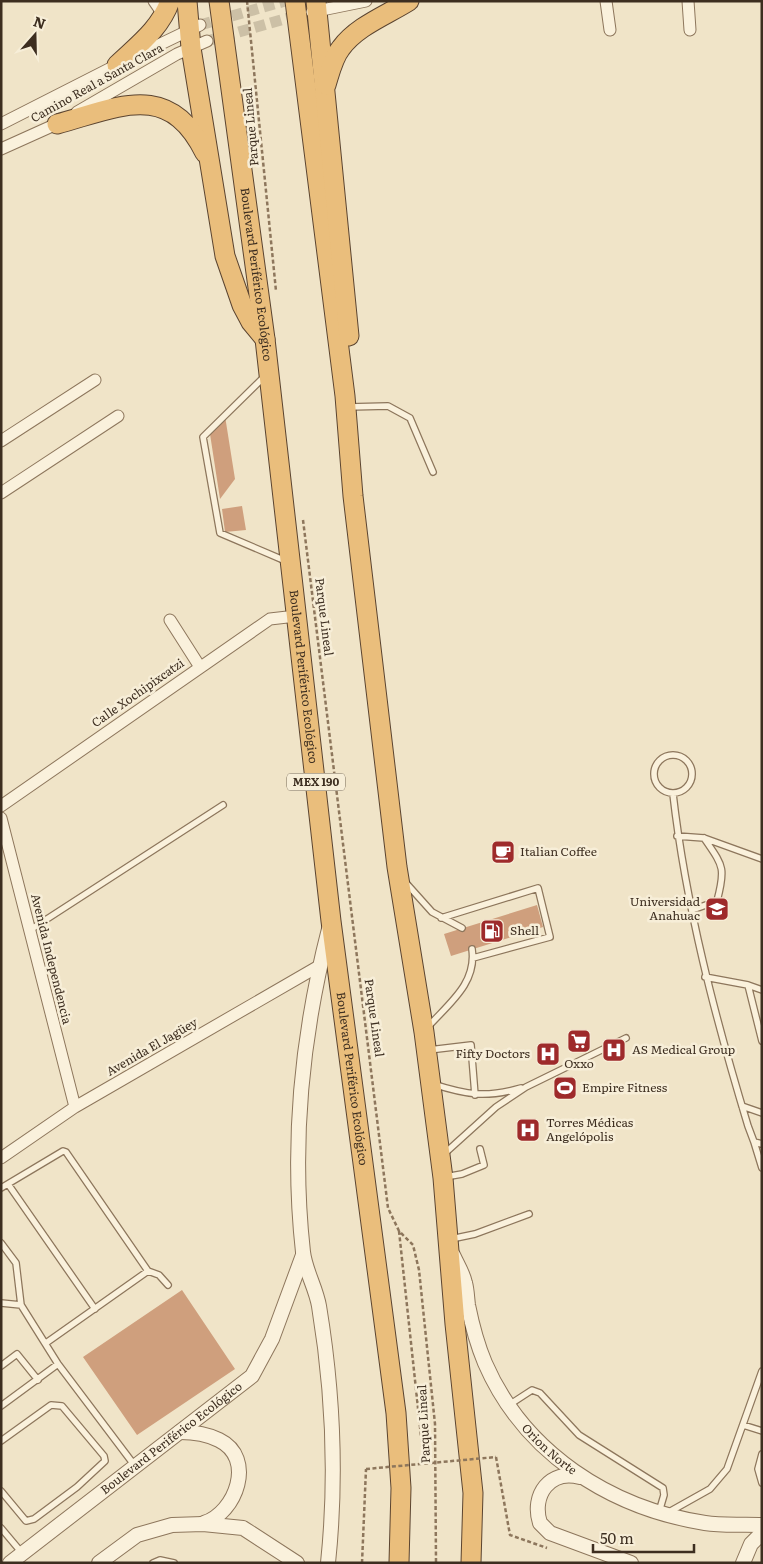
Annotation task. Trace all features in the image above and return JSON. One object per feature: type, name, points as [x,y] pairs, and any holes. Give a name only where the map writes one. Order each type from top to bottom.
[{"type":"highway","points":[[187,1],[197,36],[209,162],[229,272],[250,322],[265,339]]},
{"type":"highway","name":"Boulevard Periférico Ecológico","points":[[219,1],[265,339],[331,921],[396,1413],[401,1488],[399,1563]]},
{"type":"highway","points":[[324,90],[333,62],[346,42],[374,21],[409,1]]},
{"type":"highway","points":[[310,6],[324,90],[350,339],[350,382],[345,402]]},
{"type":"highway","points":[[310,6],[354,496],[397,867],[426,1041],[449,1244],[455,1324],[473,1493],[471,1563]]},
{"type":"highway","points":[[117,64],[143,41],[168,9]]},
{"type":"highway","points":[[57,124],[124,104],[147,104],[170,113],[185,125],[198,140],[209,162]]},
{"type":"street","points":[[154,1],[168,9]]},
{"type":"street","points":[[310,6],[366,1]]},
{"type":"street","points":[[606,1],[610,30]]},
{"type":"street","points":[[688,1],[690,30]]},
{"type":"street","name":"Camino Real a Santa Clara","points":[[1,124],[117,64],[197,36]]},
{"type":"street","name":"Camino Real a Santa Clara","points":[[1,149],[57,124],[197,36]]},
{"type":"street","points":[[1,441],[95,380]]},
{"type":"street","points":[[1,493],[118,416]]},
{"type":"street","name":"Calle Xochipixcatzi","points":[[1,806],[270,619],[296,616]]},
{"type":"street","points":[[170,620],[200,667]]},
{"type":"street","name":"Avenida Independencia","points":[[1,818],[3,834],[30,930],[75,1107]]},
{"type":"street","points":[[328,1563],[334,1449],[328,1367],[319,1304],[304,1254],[298,1198],[299,1093],[320,966],[331,921]]},
{"type":"street","name":"Avenida El Jagüey","points":[[1,1158],[75,1107],[320,966]]},
{"type":"street","name":"Orion Norte","points":[[449,1244],[465,1283],[477,1343],[486,1365],[508,1405],[537,1441],[552,1456],[583,1478],[612,1493],[662,1513],[707,1523],[762,1525]]},
{"type":"street","name":"Boulevard Periférico Ecológico","points":[[10,1563],[252,1376],[272,1339],[304,1254]]},
{"type":"street","points":[[180,1432],[198,1434],[219,1440],[232,1452],[237,1464],[238,1482],[226,1510],[213,1520],[203,1524]]},
{"type":"street","points":[[583,1478],[557,1477],[545,1484],[538,1503],[540,1523],[550,1533],[631,1563]]},
{"type":"street","points":[[99,1563],[136,1535],[172,1525],[203,1524],[243,1528],[297,1563]]},
{"type":"street","points":[[743,1563],[751,1544],[762,1532]]},
{"type":"lane","points":[[268,372],[203,437],[220,534],[290,564]]},
{"type":"lane","points":[[345,402],[388,406],[410,418],[433,472]]},
{"type":"lane","points":[[676,754],[687,760],[693,771],[691,783],[683,792],[672,794],[660,788],[654,777],[656,765],[664,756],[676,754]]},
{"type":"lane","points":[[672,794],[677,836],[705,977],[762,1168]]},
{"type":"lane","points":[[30,930],[223,805]]},
{"type":"lane","points":[[677,836],[704,838],[762,859]]},
{"type":"lane","points":[[692,910],[717,901],[724,877],[721,863],[704,838]]},
{"type":"lane","points":[[397,867],[414,895],[441,918],[462,928]]},
{"type":"lane","points":[[441,918],[538,888],[550,938],[473,958]]},
{"type":"lane","points":[[426,1041],[467,984],[472,968],[472,949]]},
{"type":"lane","points":[[705,977],[748,985],[762,990]]},
{"type":"lane","points":[[748,985],[762,1042]]},
{"type":"lane","points":[[440,1157],[496,1107],[526,1087],[626,1038]]},
{"type":"lane","points":[[426,1041],[471,1045],[475,1095]]},
{"type":"lane","points":[[430,1083],[463,1094],[475,1095],[500,1094],[526,1087]]},
{"type":"lane","points":[[742,1106],[762,1113]]},
{"type":"lane","points":[[754,1142],[762,1144]]},
{"type":"lane","points":[[442,1178],[462,1174],[484,1165],[480,1149]]},
{"type":"lane","points":[[1,1188],[63,1151],[66,1152],[148,1271],[159,1275],[168,1285]]},
{"type":"lane","points":[[8,1184],[95,1309]]},
{"type":"lane","points":[[449,1244],[529,1214]]},
{"type":"lane","points":[[1,1243],[16,1263],[21,1305],[58,1364],[135,1466]]},
{"type":"lane","points":[[46,1343],[148,1271]]},
{"type":"lane","points":[[1,1303],[21,1305]]},
{"type":"lane","points":[[1,1366],[18,1354],[38,1380]]},
{"type":"lane","points":[[1,1406],[58,1364]]},
{"type":"lane","points":[[662,1513],[710,1489],[727,1469],[762,1371]]},
{"type":"lane","points":[[508,1405],[532,1390],[540,1393],[578,1435],[663,1488],[662,1513]]},
{"type":"lane","points":[[1,1441],[51,1405],[62,1406],[104,1456],[106,1461],[77,1487],[34,1520],[26,1521],[1,1490]]},
{"type":"lane","points":[[742,1425],[762,1431]]},
{"type":"lane","points":[[762,1454],[758,1477],[762,1483]]},
{"type":"lane","points":[[1,1528],[22,1553]]},
{"type":"lane","points":[[153,1563],[160,1560],[174,1563]]},
{"type":"path","name":"Parque Lineal","points":[[247,1],[277,296]]},
{"type":"path","name":"Parque Lineal","points":[[303,518],[388,1208],[399,1231],[413,1245],[419,1270],[435,1424],[436,1563]]},
{"type":"path","name":"Parque Lineal","points":[[399,1231],[424,1464]]},
{"type":"path","points":[[362,1563],[366,1469],[496,1457]]},
{"type":"building","points":[[225,416],[235,479],[220,499],[210,434]]},
{"type":"building","points":[[242,506],[246,530],[225,532],[222,509]]},
{"type":"building","name":"Shell","points":[[537,905],[543,927],[451,956],[444,934]]},
{"type":"building","points":[[182,1290],[235,1369],[137,1435],[83,1357]]},
{"type":"tunnel","points":[[200,25],[285,1]]},
{"type":"tunnel","points":[[207,41],[302,14]]},
{"type":"place","name":"Italian Coffee","points":[[503,852]]},
{"type":"place","name":"Universidad Anahuac","points":[[717,909]]},
{"type":"place","name":"Shell","points":[[492,931]]},
{"type":"place","name":"Oxxo","points":[[579,1041]]},
{"type":"place","name":"AS Medical Group","points":[[614,1050]]},
{"type":"place","name":"Fifty Doctors","points":[[548,1054]]},
{"type":"place","name":"Empire Fitness","points":[[565,1088]]},
{"type":"place","name":"Torres Médicas Angelópolis","points":[[528,1130]]}]
